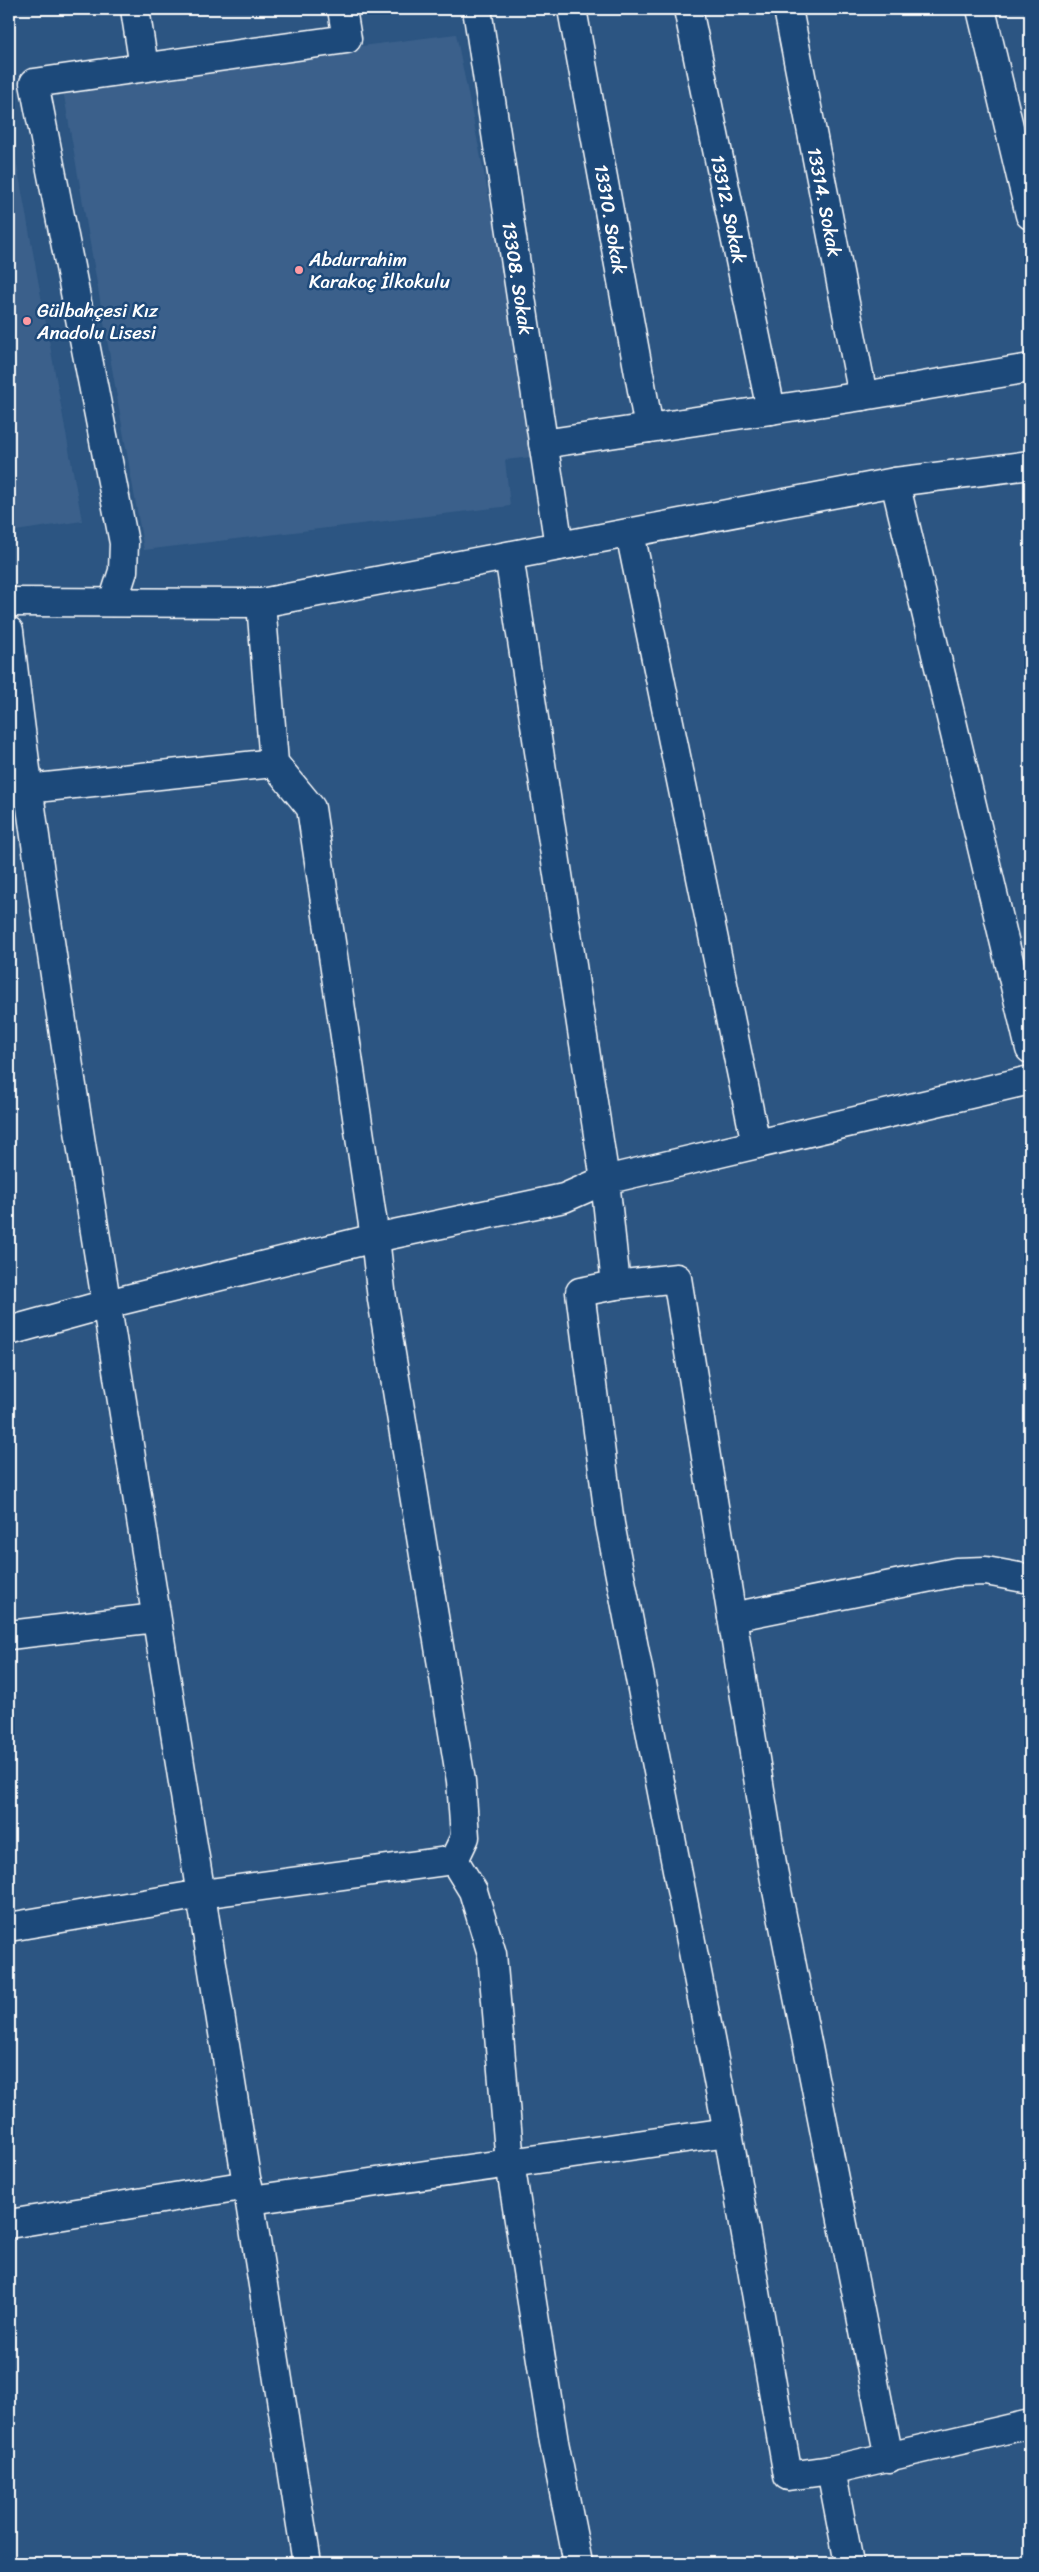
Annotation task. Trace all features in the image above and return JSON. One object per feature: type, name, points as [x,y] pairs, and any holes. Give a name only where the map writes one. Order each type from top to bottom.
[{"type":"street","points":[[135,9],[144,67]]},
{"type":"street","points":[[113,602],[123,571],[124,543],[34,83],[347,39],[342,9]]},
{"type":"street","name":"13308. Sokak","points":[[477,9],[559,546]]},
{"type":"street","name":"13310. Sokak","points":[[572,9],[649,428]]},
{"type":"street","name":"13312. Sokak","points":[[688,9],[771,410]]},
{"type":"street","name":"13314. Sokak","points":[[788,9],[863,396]]},
{"type":"street","points":[[981,9],[1030,215]]},
{"type":"street","points":[[543,444],[863,396],[1030,368]]},
{"type":"street","points":[[9,602],[261,603],[895,482],[1030,465]]},
{"type":"street","points":[[895,482],[1030,1049]]},
{"type":"street","points":[[630,533],[756,1144]]},
{"type":"street","points":[[509,556],[605,1180],[616,1285]]},
{"type":"street","points":[[261,603],[274,763],[311,808],[375,1238],[382,1299],[461,1781],[465,1837],[454,1860]]},
{"type":"street","points":[[9,631],[18,791],[107,1304],[307,2563]]},
{"type":"street","points":[[18,791],[274,763]]},
{"type":"street","points":[[9,1331],[107,1304],[375,1238],[564,1198],[605,1180],[1030,1080]]},
{"type":"street","points":[[888,2458],[773,1870],[677,1278],[616,1285],[580,1292],[608,1505],[728,2132],[788,2476],[831,2470],[888,2458],[1030,2424]]},
{"type":"street","points":[[732,1616],[956,1572],[986,1572],[1030,1578]]},
{"type":"street","points":[[9,1635],[156,1618]]},
{"type":"street","points":[[9,1927],[202,1894],[454,1860]]},
{"type":"street","points":[[454,1860],[473,1891],[492,1954],[510,2163],[554,2442],[578,2563]]},
{"type":"street","points":[[9,2224],[249,2193],[510,2163],[728,2132]]},
{"type":"street","points":[[831,2470],[849,2563]]},
{"type":"shaded area","name":"Abdurrahim Karakoç İlkokulu","points":[[456,34],[541,456],[505,460],[510,506],[144,550],[62,84]]},
{"type":"shaded area","name":"Gülbahçesi Kız Anadolu Lisesi","points":[[9,121],[82,521],[9,532]]},
{"type":"place","name":"Abdurrahim Karakoç İlkokulu","points":[[299,270]]},
{"type":"place","name":"Gülbahçesi Kız Anadolu Lisesi","points":[[27,321]]}]
